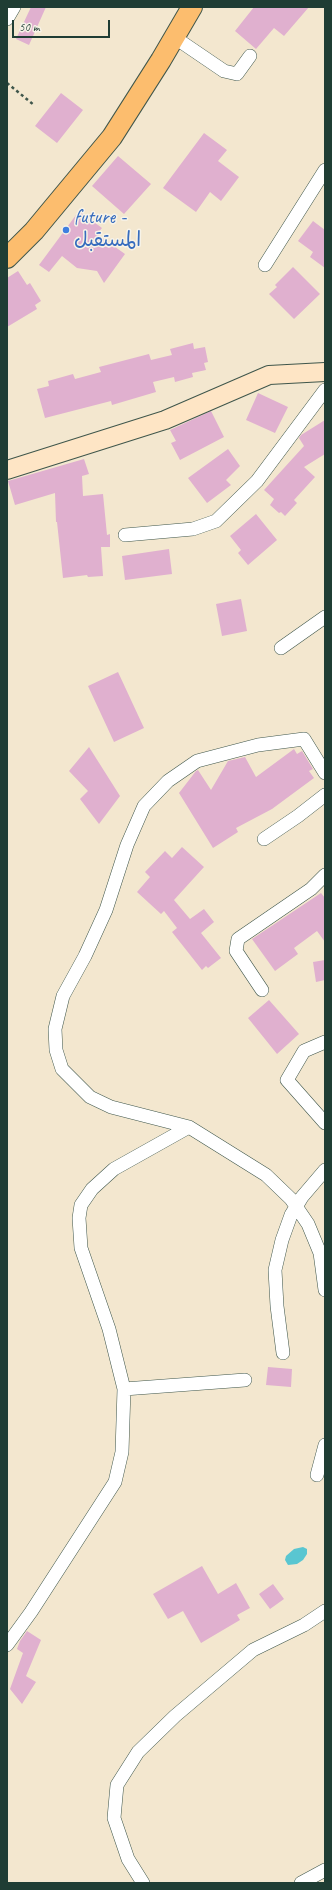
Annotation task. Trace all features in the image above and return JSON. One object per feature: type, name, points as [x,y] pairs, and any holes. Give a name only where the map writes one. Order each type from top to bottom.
[{"type":"main road","points":[[7,258],[38,226],[112,137],[192,7]]},
{"type":"street","points":[[7,19],[14,7]]},
{"type":"street","points":[[174,37],[224,71],[237,74],[250,56]]},
{"type":"street","points":[[265,265],[325,170]]},
{"type":"street","points":[[7,470],[165,420],[269,375],[325,372]]},
{"type":"street","points":[[125,535],[193,529],[216,521],[257,481],[325,390]]},
{"type":"street","points":[[281,648],[325,617]]},
{"type":"street","points":[[325,773],[304,739],[258,744],[197,761],[168,781],[144,806],[127,845],[106,910],[86,956],[63,996],[55,1029],[56,1050],[62,1069],[76,1085],[90,1097],[111,1107],[189,1127],[266,1175],[291,1199],[308,1224],[320,1253],[325,1290]]},
{"type":"street","points":[[264,838],[298,816],[325,795]]},
{"type":"street","points":[[262,990],[236,950],[238,939],[311,889],[325,875]]},
{"type":"street","points":[[325,1042],[304,1050],[286,1080],[325,1123]]},
{"type":"street","points":[[7,1645],[35,1606],[115,1482],[122,1452],[124,1389],[109,1329],[81,1248],[79,1218],[82,1205],[92,1189],[114,1168],[189,1127]]},
{"type":"street","points":[[283,1354],[277,1306],[275,1270],[282,1240],[296,1207],[302,1197],[325,1170]]},
{"type":"street","points":[[124,1389],[245,1380]]},
{"type":"street","points":[[317,1475],[325,1444]]},
{"type":"street","points":[[144,1883],[128,1858],[114,1818],[117,1785],[138,1752],[175,1716],[253,1650],[304,1625],[325,1611]]},
{"type":"street","points":[[301,1883],[325,1870]]},
{"type":"path","points":[[7,83],[34,105]]},
{"type":"water","points":[[303,1547],[307,1549],[307,1554],[303,1560],[297,1564],[288,1565],[285,1560],[286,1556],[294,1549]]},
{"type":"building","points":[[31,7],[46,7],[29,45],[16,39]]},
{"type":"building","points":[[254,7],[309,7],[284,36],[274,28],[256,49],[235,31]]},
{"type":"building","points":[[61,93],[83,110],[57,143],[35,126]]},
{"type":"building","points":[[204,133],[227,150],[218,161],[239,177],[221,201],[210,192],[196,212],[163,188]]},
{"type":"building","points":[[118,156],[151,184],[124,214],[92,186]]},
{"type":"building","points":[[79,211],[102,228],[97,234],[125,254],[104,283],[97,271],[77,268],[62,256],[49,272],[39,265]]},
{"type":"building","points":[[313,221],[325,230],[325,268],[310,257],[313,252],[298,241]]},
{"type":"building","points":[[293,267],[320,294],[294,319],[269,294],[277,287],[275,285]]},
{"type":"building","points":[[18,271],[27,285],[30,283],[41,301],[35,305],[37,309],[7,327],[7,278]]},
{"type":"building","points":[[193,343],[194,349],[205,347],[208,362],[204,363],[206,370],[192,373],[193,377],[175,382],[174,377],[153,382],[156,392],[112,405],[111,401],[45,418],[37,389],[49,386],[48,381],[73,374],[75,379],[101,372],[99,367],[149,354],[151,360],[172,355],[170,349]]},
{"type":"building","points":[[258,393],[288,407],[275,433],[246,420]]},
{"type":"building","points":[[211,411],[224,437],[180,460],[171,443],[176,441],[170,430]]},
{"type":"building","points":[[325,420],[325,454],[304,467],[315,477],[294,500],[297,503],[285,516],[270,505],[274,499],[264,490],[304,446],[299,438],[301,435]]},
{"type":"building","points":[[228,449],[240,466],[226,480],[231,485],[207,503],[188,478]]},
{"type":"building","points":[[84,459],[89,474],[82,476],[83,496],[103,494],[107,535],[110,534],[110,547],[101,547],[103,576],[88,577],[87,575],[63,578],[56,522],[55,493],[15,505],[8,481]]},
{"type":"building","points":[[256,514],[277,540],[248,565],[238,553],[241,550],[230,536]]},
{"type":"building","points":[[169,549],[172,574],[125,580],[122,556]]},
{"type":"building","points":[[241,599],[247,631],[222,636],[216,604]]},
{"type":"building","points":[[118,672],[144,728],[114,742],[88,686]]},
{"type":"building","points":[[89,747],[120,796],[99,824],[80,799],[88,791],[69,771]]},
{"type":"building","points":[[294,749],[297,754],[302,751],[313,769],[309,771],[314,778],[272,809],[236,828],[238,832],[213,848],[179,793],[196,771],[198,770],[211,790],[228,761],[245,757],[256,777]]},
{"type":"building","points":[[182,847],[204,867],[174,900],[190,919],[204,909],[214,922],[201,933],[221,958],[208,968],[206,966],[202,970],[172,932],[177,928],[164,911],[161,914],[137,892],[150,877],[145,872],[165,851],[172,858]]},
{"type":"building","points":[[321,893],[325,898],[325,942],[317,931],[294,948],[298,954],[275,971],[252,939]]},
{"type":"building","points":[[325,960],[325,980],[316,982],[313,962]]},
{"type":"building","points":[[269,1000],[299,1034],[277,1054],[248,1018]]},
{"type":"building","points":[[268,1367],[292,1369],[291,1387],[266,1385]]},
{"type":"building","points":[[202,1566],[218,1594],[236,1583],[250,1608],[237,1615],[240,1620],[201,1643],[183,1611],[168,1619],[153,1594]]},
{"type":"building","points":[[273,1584],[284,1599],[270,1609],[259,1594]]},
{"type":"building","points":[[27,1631],[41,1640],[26,1676],[36,1682],[22,1704],[10,1689],[23,1653],[17,1649],[20,1641]]},
{"type":"place","name":"future - المستقبل","points":[[66,230]]}]
